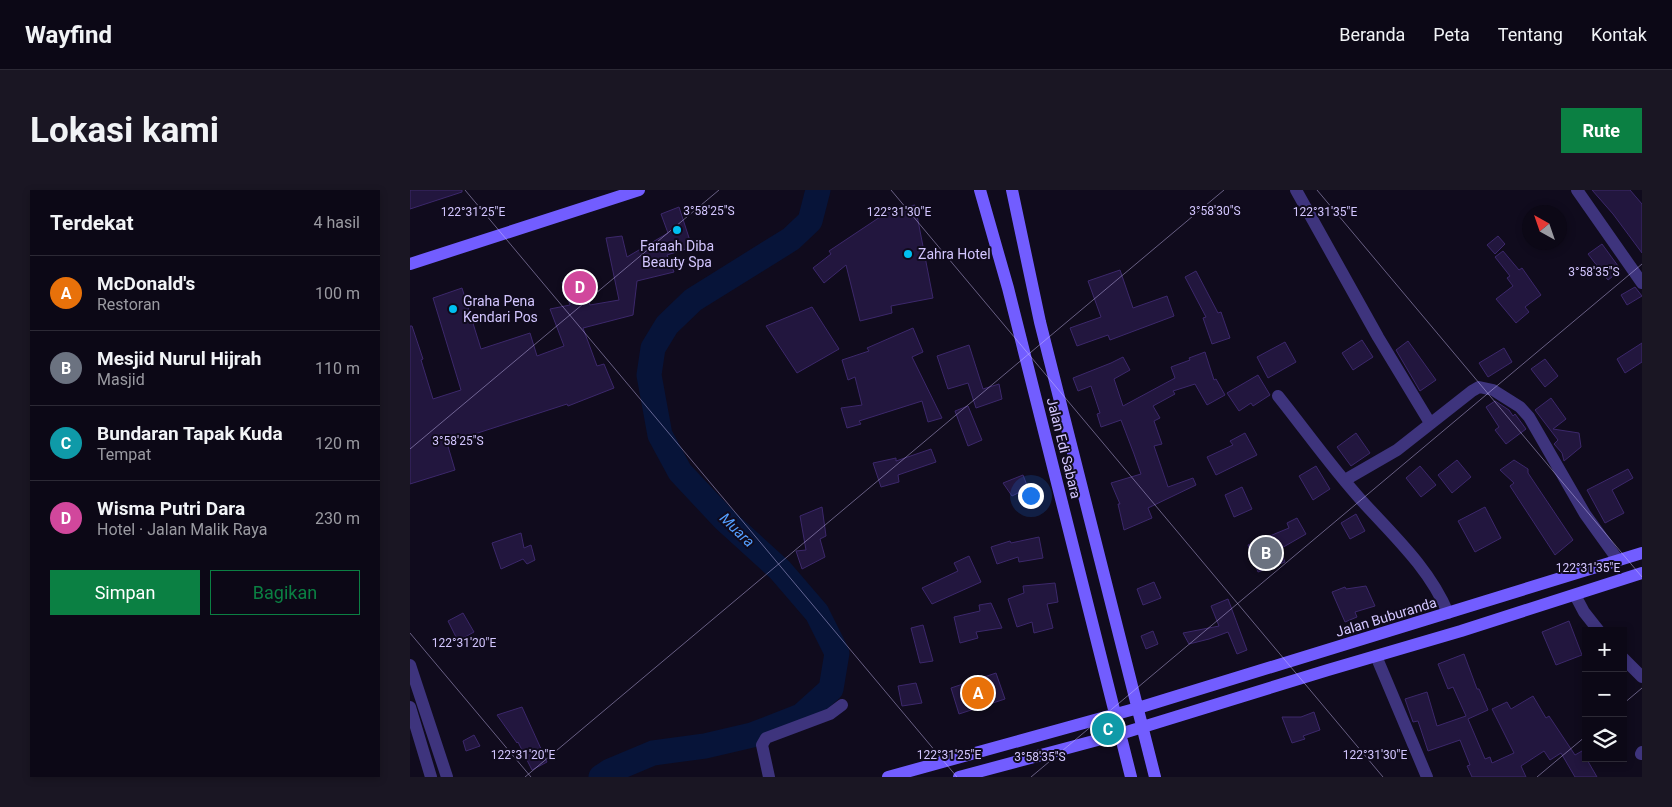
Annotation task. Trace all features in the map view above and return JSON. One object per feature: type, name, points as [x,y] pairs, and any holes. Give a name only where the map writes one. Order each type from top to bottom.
[{"type":"street","points":[[410,264],[639,190]]},
{"type":"street","name":"Jalan Edi Sabara","points":[[980,190],[1008,288],[1131,777]]},
{"type":"street","name":"Jalan Edi Sabara","points":[[1012,190],[1040,322],[1155,777]]},
{"type":"street","points":[[1296,190],[1378,336],[1430,423]]},
{"type":"street","points":[[1577,190],[1642,283]]},
{"type":"street","points":[[1345,480],[1397,450],[1472,391],[1479,387],[1493,390],[1520,408],[1529,417],[1585,514],[1618,560]]},
{"type":"street","points":[[1278,396],[1361,501],[1390,530],[1408,552],[1434,588],[1448,613]]},
{"type":"street","name":"Jalan Buburanda","points":[[888,777],[1138,708],[1642,553]]},
{"type":"street","points":[[959,777],[1120,734],[1642,573]]},
{"type":"street","points":[[1575,595],[1584,612],[1596,627]]},
{"type":"street","points":[[1376,656],[1427,777]]},
{"type":"street","points":[[1627,662],[1642,677]]},
{"type":"street","points":[[410,665],[447,777]]},
{"type":"street","points":[[769,777],[762,745],[766,738],[808,724],[830,714],[842,705]]},
{"type":"street","points":[[410,707],[412,724],[431,777]]},
{"type":"street","points":[[412,724],[427,718]]},
{"type":"building","points":[[410,190],[462,190],[462,192],[410,209]]},
{"type":"building","points":[[1592,190],[1630,190],[1642,204],[1642,253],[1613,214]]},
{"type":"building","points":[[915,205],[933,298],[891,306],[892,313],[860,321],[846,265],[824,283],[813,268],[831,254],[829,251],[883,215],[882,211]]},
{"type":"building","points":[[679,207],[692,247],[667,255],[674,272],[637,281],[633,315],[583,328],[597,366],[604,364],[614,388],[568,406],[567,404],[447,443],[455,470],[410,484],[410,326],[412,326],[423,359],[421,360],[433,399],[461,390],[433,298],[462,288],[481,349],[530,333],[537,356],[564,346],[550,309],[570,305],[562,282],[582,276],[590,305],[619,300],[606,238],[622,236],[627,257],[668,233],[661,214]]},
{"type":"building","points":[[1498,236],[1505,244],[1495,254],[1487,245]]},
{"type":"building","points":[[1602,244],[1621,270],[1608,280],[1588,254]]},
{"type":"building","points":[[1503,251],[1519,270],[1522,268],[1541,295],[1525,307],[1529,312],[1516,323],[1496,299],[1513,286],[1507,278],[1510,276],[1495,257]]},
{"type":"building","points":[[1120,270],[1133,308],[1167,296],[1174,316],[1110,340],[1108,335],[1077,346],[1070,328],[1101,317],[1088,281]]},
{"type":"building","points":[[1196,271],[1218,313],[1221,312],[1230,338],[1212,344],[1203,318],[1206,317],[1185,277]]},
{"type":"building","points":[[1635,287],[1642,296],[1627,305],[1621,295]]},
{"type":"building","points":[[812,307],[839,349],[797,373],[766,326]]},
{"type":"building","points":[[913,328],[923,352],[912,357],[942,418],[928,422],[922,401],[859,421],[861,424],[847,428],[841,408],[862,405],[855,377],[848,380],[842,360],[869,351],[867,348]]},
{"type":"building","points":[[1362,340],[1373,357],[1353,370],[1342,353]]},
{"type":"building","points":[[1408,341],[1436,380],[1420,391],[1396,350]]},
{"type":"building","points":[[1285,342],[1296,362],[1268,378],[1257,357]]},
{"type":"building","points":[[1642,343],[1642,362],[1625,373],[1617,359]]},
{"type":"building","points":[[969,345],[983,389],[999,384],[1002,399],[976,408],[968,383],[948,389],[937,356]]},
{"type":"building","points":[[1504,348],[1512,362],[1488,377],[1479,363]]},
{"type":"building","points":[[1205,352],[1214,380],[1216,379],[1225,395],[1207,405],[1195,384],[1173,391],[1175,394],[1153,406],[1160,418],[1154,421],[1162,444],[1154,446],[1168,487],[1193,478],[1196,485],[1148,508],[1152,518],[1124,530],[1118,504],[1120,504],[1111,483],[1141,474],[1121,420],[1101,427],[1097,414],[1100,413],[1091,386],[1078,391],[1073,378],[1123,357],[1130,370],[1114,379],[1123,406],[1175,378],[1171,367]]},
{"type":"building","points":[[1545,359],[1558,376],[1545,387],[1531,369]]},
{"type":"building","points":[[1258,375],[1270,395],[1253,406],[1251,403],[1239,411],[1227,393]]},
{"type":"building","points":[[1551,398],[1566,419],[1553,429],[1579,433],[1581,447],[1564,461],[1562,453],[1554,444],[1558,440],[1535,410]]},
{"type":"building","points":[[1495,401],[1509,410],[1513,416],[1515,414],[1526,429],[1506,444],[1495,430],[1499,427],[1486,407]]},
{"type":"building","points":[[968,406],[982,440],[968,446],[955,411]]},
{"type":"building","points":[[1245,433],[1257,455],[1216,475],[1207,457],[1233,445],[1230,441]]},
{"type":"building","points":[[1356,433],[1370,453],[1351,466],[1337,447]]},
{"type":"building","points":[[931,449],[936,462],[898,475],[899,482],[881,487],[873,463],[896,458],[896,461]]},
{"type":"building","points":[[1457,460],[1471,477],[1452,493],[1438,475]]},
{"type":"building","points":[[1514,460],[1528,469],[1528,473],[1573,540],[1555,555],[1510,486],[1514,483],[1500,470]]},
{"type":"building","points":[[1316,466],[1330,489],[1313,500],[1299,476]]},
{"type":"building","points":[[1420,466],[1436,485],[1421,497],[1406,478]]},
{"type":"building","points":[[1628,469],[1633,478],[1612,490],[1624,513],[1605,523],[1587,490]]},
{"type":"building","points":[[1023,475],[1028,488],[1012,496],[1003,483]]},
{"type":"building","points":[[1242,487],[1252,509],[1234,517],[1225,495]]},
{"type":"building","points":[[822,507],[826,536],[820,539],[825,557],[802,569],[796,551],[806,550],[800,516]]},
{"type":"building","points":[[1485,507],[1501,538],[1475,552],[1458,521]]},
{"type":"building","points":[[1356,514],[1365,531],[1350,539],[1341,523]]},
{"type":"building","points":[[1297,518],[1306,534],[1280,549],[1285,562],[1258,572],[1248,545],[1289,528],[1287,523]]},
{"type":"building","points":[[521,533],[524,548],[531,545],[535,560],[527,564],[523,559],[501,569],[492,543]]},
{"type":"building","points":[[1039,537],[1043,558],[1019,562],[1018,557],[997,564],[991,547],[1010,541],[1011,543]]},
{"type":"building","points":[[969,556],[981,582],[932,604],[922,588],[958,571],[954,563]]},
{"type":"building","points":[[1154,582],[1161,598],[1143,605],[1137,589]]},
{"type":"building","points":[[1055,583],[1058,602],[1047,604],[1053,628],[1034,633],[1032,622],[1017,627],[1008,599],[1024,593],[1023,586]]},
{"type":"building","points":[[1366,586],[1375,606],[1355,612],[1357,617],[1345,622],[1332,592],[1345,587],[1346,589]]},
{"type":"building","points":[[1228,599],[1247,650],[1237,654],[1228,632],[1189,644],[1183,633],[1219,626],[1211,606]]},
{"type":"building","points":[[991,603],[1002,628],[976,632],[978,638],[960,643],[954,617],[980,611],[979,605]]},
{"type":"building","points":[[463,613],[474,632],[458,641],[448,621]]},
{"type":"building","points":[[1569,621],[1582,655],[1556,665],[1542,632]]},
{"type":"building","points":[[923,625],[933,661],[920,663],[911,628]]},
{"type":"building","points":[[1153,631],[1158,644],[1146,649],[1141,636]]},
{"type":"building","points":[[1464,654],[1477,689],[1479,689],[1488,710],[1468,719],[1485,759],[1490,757],[1492,763],[1514,753],[1492,709],[1507,702],[1511,709],[1533,696],[1546,718],[1549,716],[1575,755],[1582,751],[1582,762],[1588,762],[1597,777],[1575,777],[1561,753],[1550,760],[1544,751],[1521,766],[1526,777],[1472,777],[1467,766],[1470,765],[1460,740],[1428,751],[1418,721],[1413,722],[1405,699],[1427,692],[1437,726],[1466,716],[1453,687],[1448,689],[1438,664]]},
{"type":"building","points":[[996,673],[1005,699],[959,714],[951,688]]},
{"type":"building","points":[[916,683],[922,703],[902,706],[898,686]]},
{"type":"building","points":[[522,707],[547,762],[532,770],[518,742],[497,715]]},
{"type":"building","points":[[1314,712],[1320,730],[1303,736],[1305,739],[1292,743],[1282,717],[1301,717]]},
{"type":"building","points":[[474,735],[480,746],[466,751],[463,741]]},
{"type":"waterway","name":"Muara","points":[[601,777],[610,771],[653,753],[705,746],[752,735],[801,716],[831,689],[837,653],[817,613],[780,570],[724,519],[680,472],[660,435],[649,375],[653,348],[667,325],[693,300],[791,239],[810,221],[818,190]]},
{"type":"place","name":"Faraah Diba Beauty Spa","points":[[677,230]]},
{"type":"place","name":"Zahra Hotel","points":[[908,254]]},
{"type":"place","name":"Wisma Putri Dara","points":[[580,287]]},
{"type":"place","name":"Graha Pena Kendari Pos","points":[[453,309]]},
{"type":"place","name":"Mesjid Nurul Hijrah","points":[[1266,553]]},
{"type":"place","name":"McDonald's","points":[[978,693]]},
{"type":"place","name":"Bundaran Tapak Kuda","points":[[1108,729]]}]
